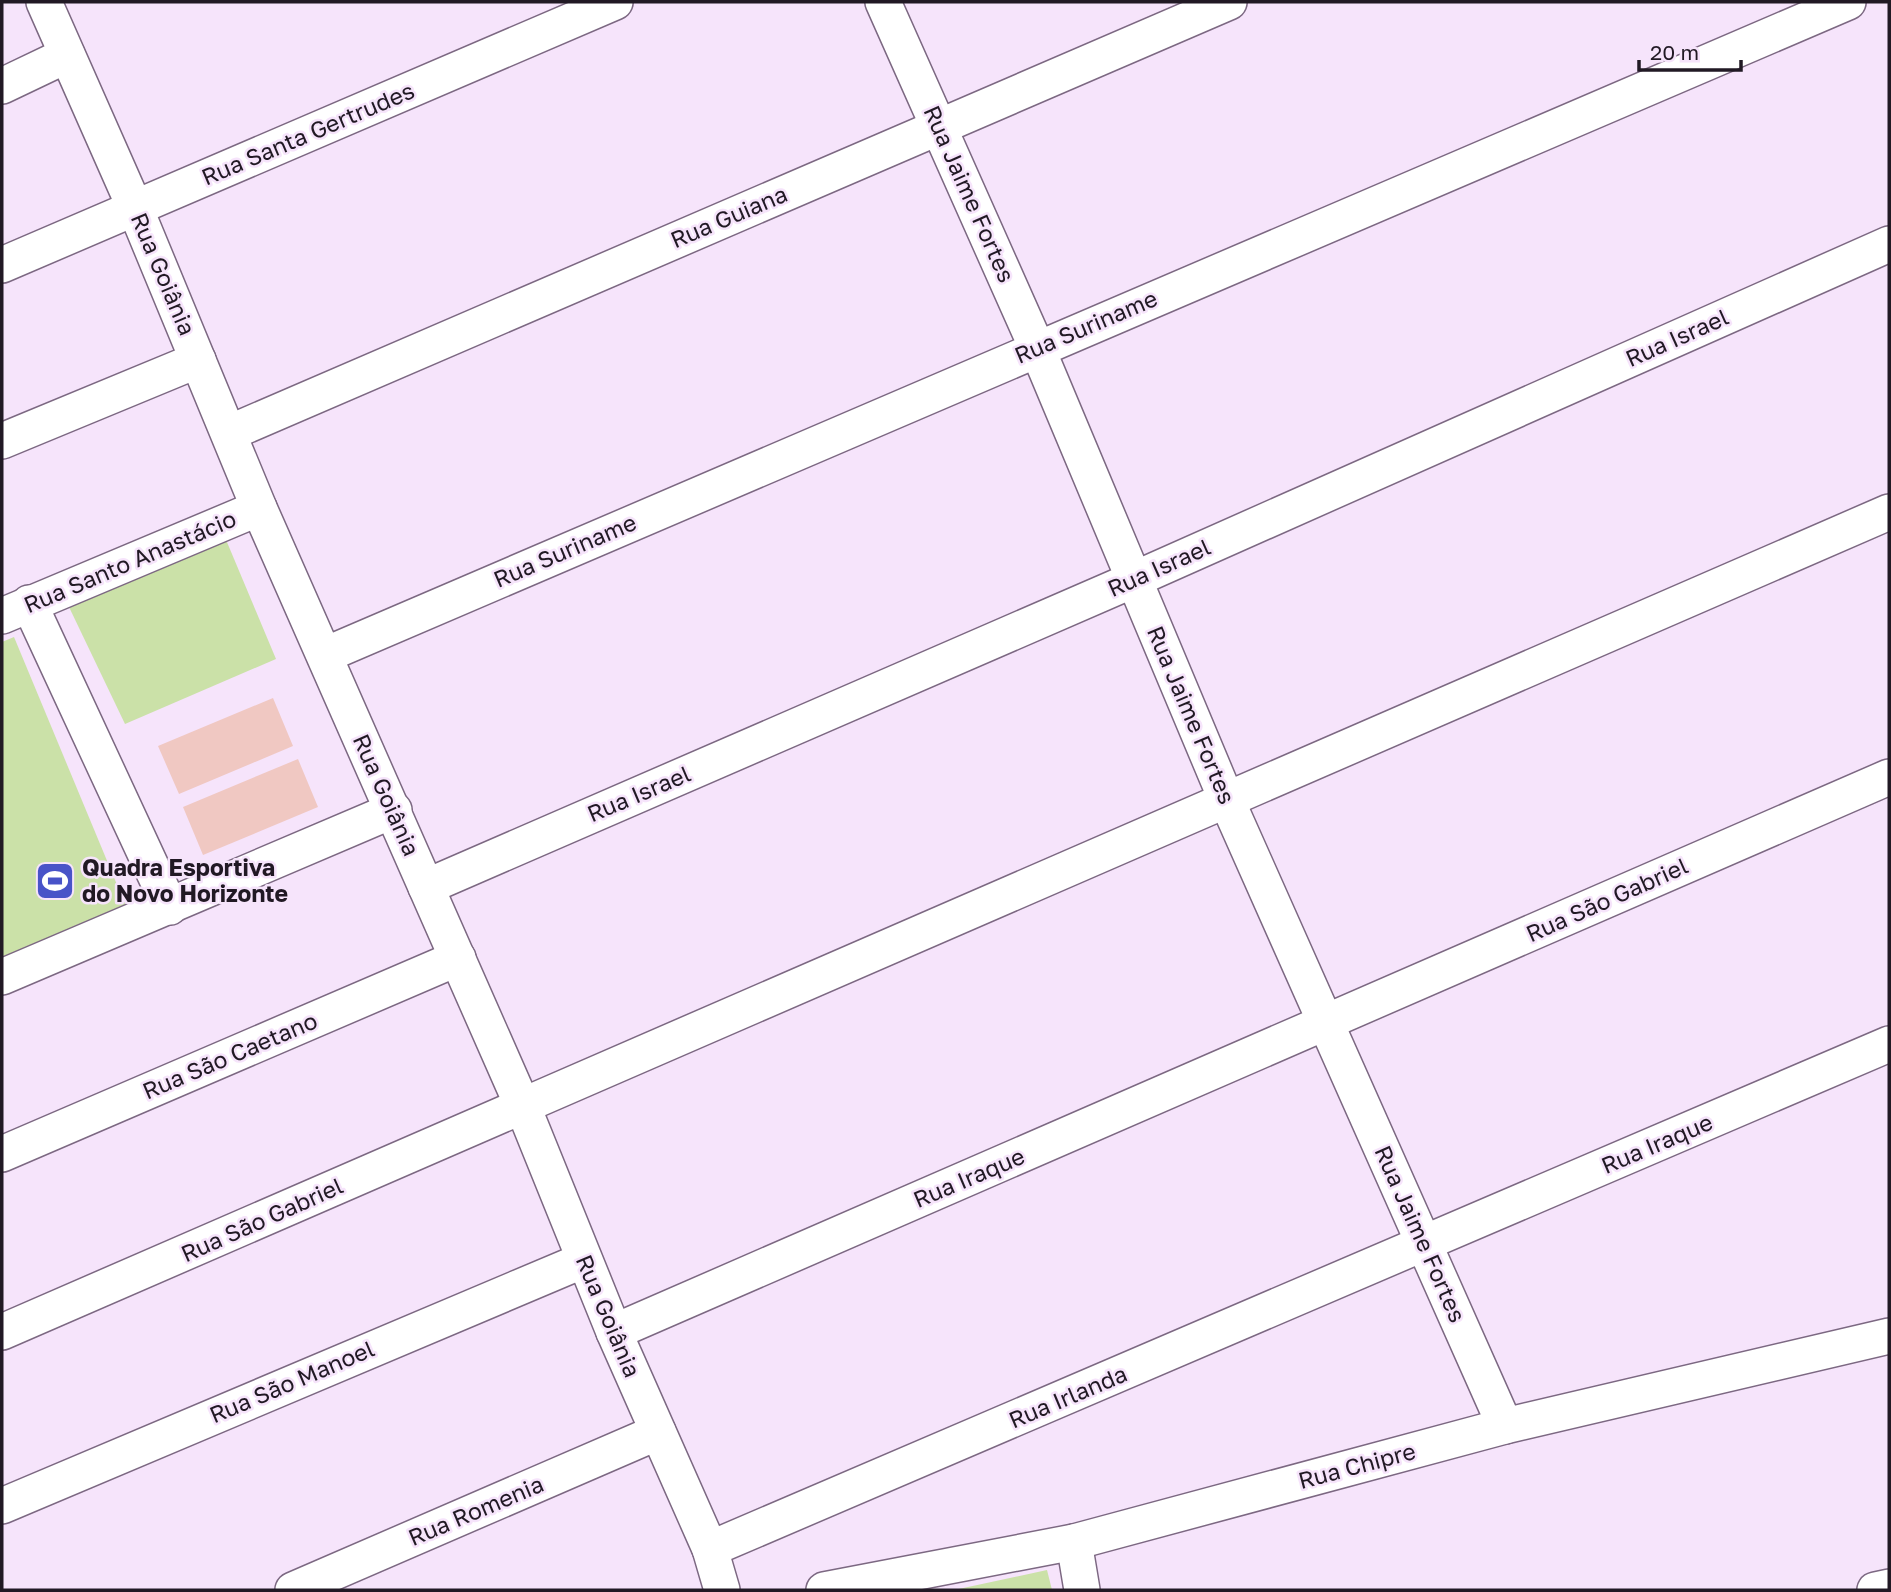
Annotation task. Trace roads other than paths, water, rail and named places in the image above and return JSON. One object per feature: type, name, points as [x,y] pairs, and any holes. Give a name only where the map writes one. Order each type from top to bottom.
[{"type":"street","name":"Rua Goiânia","points":[[44,2],[135,208],[259,508],[523,1107],[614,1332],[710,1549],[722,1590]]},
{"type":"street","name":"Rua Santa Gertrudes","points":[[2,265],[615,2]]},
{"type":"street","name":"Rua Jaime Fortes","points":[[883,2],[1037,348],[1227,801],[1505,1426]]},
{"type":"street","name":"Rua Guiana","points":[[229,433],[1229,2]]},
{"type":"street","name":"Rua Suriname","points":[[324,655],[1848,2]]},
{"type":"street","points":[[2,86],[67,55]]},
{"type":"street","name":"Rua Israel","points":[[426,887],[1133,580],[1889,244]]},
{"type":"street","points":[[2,442],[198,360]]},
{"type":"street","name":"Rua Santo Anastácio","points":[[15,609],[259,508]]},
{"type":"street","points":[[523,1107],[1889,512]]},
{"type":"street","points":[[15,609],[170,907]]},
{"type":"street","name":"Rua São Gabriel","points":[[1325,1023],[1889,777]]},
{"type":"street","points":[[2,977],[394,810]]},
{"type":"street","name":"Rua São Caetano","points":[[2,1154],[458,958]]},
{"type":"street","name":"Rua Iraque","points":[[614,1332],[1325,1023]]},
{"type":"street","name":"Rua Iraque","points":[[1425,1244],[1889,1044]]},
{"type":"street","name":"Rua São Gabriel","points":[[2,1332],[523,1107]]},
{"type":"street","name":"Rua Irlanda","points":[[710,1549],[1425,1244]]},
{"type":"street","name":"Rua São Manoel","points":[[2,1506],[584,1261]]},
{"type":"street","name":"Rua Chipre","points":[[824,1590],[1074,1542],[1505,1426],[1889,1336]]},
{"type":"street","name":"Rua Romenia","points":[[293,1590],[659,1432]]},
{"type":"street","points":[[1074,1542],[1082,1590]]},
{"type":"street","points":[[1875,1590],[1889,1587]]},
{"type":"place","name":"Quadra Esportiva do Novo Horizonte","points":[[55,881]]}]
